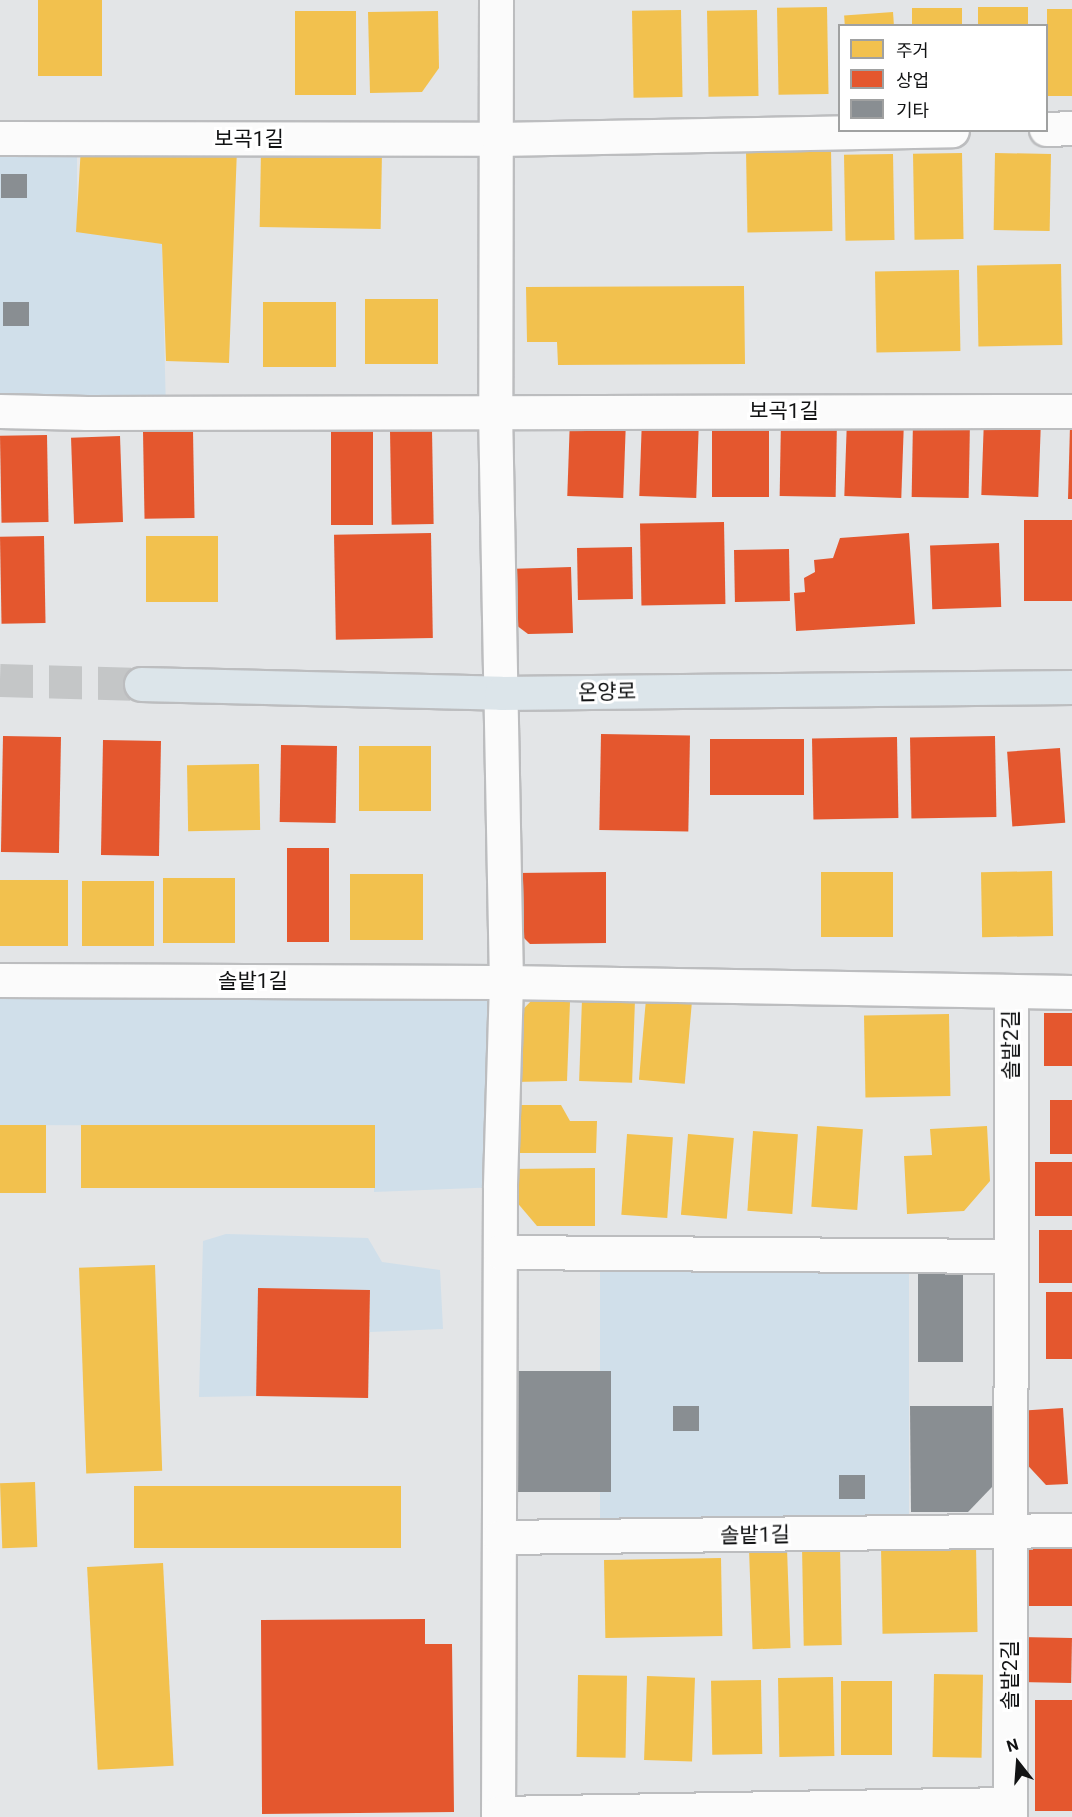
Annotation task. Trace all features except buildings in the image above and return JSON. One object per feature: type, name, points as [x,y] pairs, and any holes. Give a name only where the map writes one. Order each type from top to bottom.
[{"type":"main road","name":"온양로","points":[[141,684],[501,693],[1072,687]]},
{"type":"street","points":[[496,0],[498,139],[495,410],[506,982],[500,1252],[498,1815],[1010,1810]]},
{"type":"street","points":[[1048,129],[1072,128]]},
{"type":"street","name":"보곡1길","points":[[0,138],[498,139],[851,132]]},
{"type":"street","name":"보곡1길","points":[[0,411],[98,413],[495,410],[1072,411]]},
{"type":"street","name":"솔밭1길","points":[[0,980],[506,982]]},
{"type":"street","name":"솔밭2길","points":[[506,982],[1011,992],[1010,1810]]},
{"type":"street","points":[[1011,992],[1072,992]]},
{"type":"street","points":[[500,1252],[1011,1256]]},
{"type":"street","points":[[1011,1532],[1072,1530]]},
{"type":"street","name":"솔밭1길","points":[[499,1537],[1011,1532]]},
{"type":"shaded area","points":[[0,138],[77,138],[77,231],[162,244],[166,412],[0,410]]},
{"type":"shaded area","points":[[0,980],[506,982],[500,1187],[374,1192],[374,1126],[0,1125]]},
{"type":"shaded area","points":[[226,1234],[368,1238],[382,1262],[440,1270],[443,1329],[370,1332],[370,1290],[259,1288],[256,1396],[199,1397],[203,1241]]},
{"type":"shaded area","points":[[600,1253],[909,1253],[909,1537],[600,1537]]},
{"type":"tunnel","points":[[0,680],[141,684]]}]
